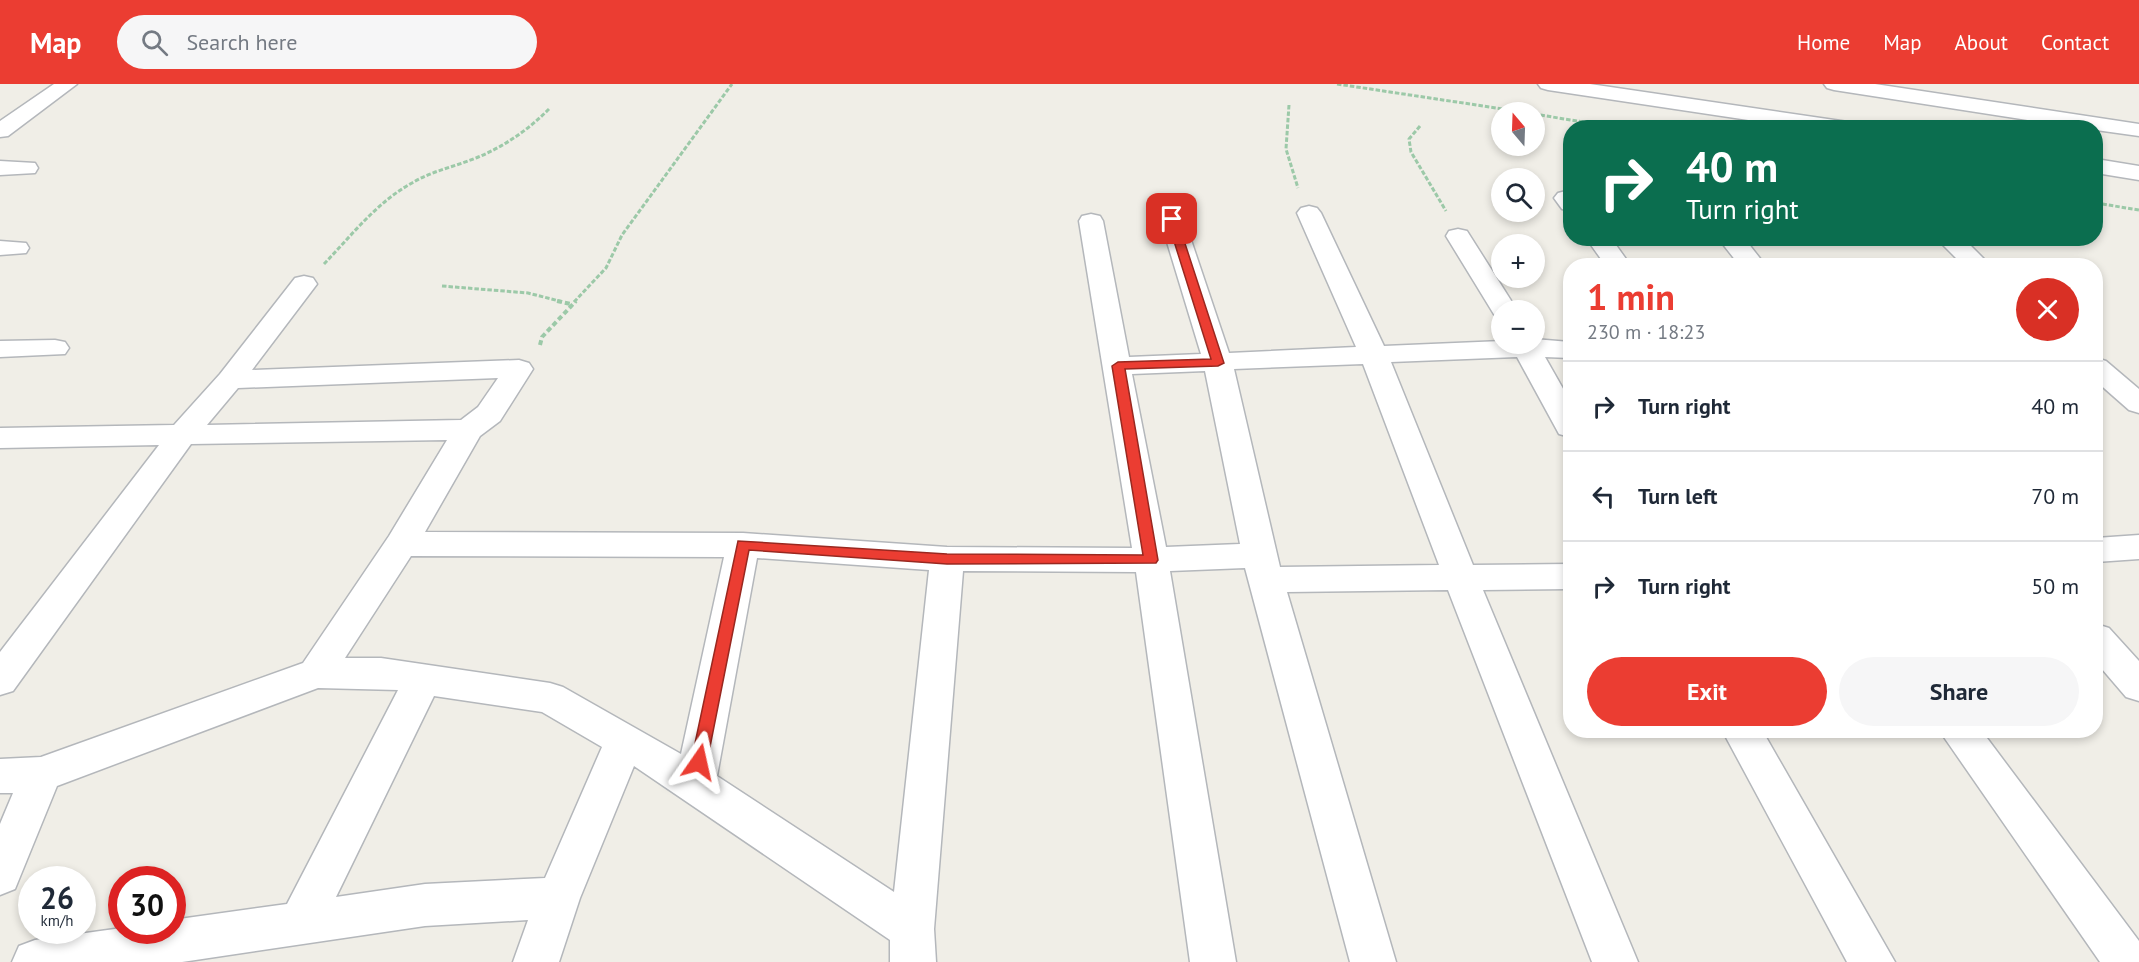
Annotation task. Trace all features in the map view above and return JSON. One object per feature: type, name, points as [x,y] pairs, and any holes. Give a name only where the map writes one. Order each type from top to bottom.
[{"type":"street","points":[[0,131],[67,84]]},
{"type":"street","points":[[1548,84],[1793,120]]},
{"type":"street","points":[[1834,84],[2073,120]]},
{"type":"street","points":[[1820,101],[1942,120]]},
{"type":"street","points":[[2103,125],[2139,130]]},
{"type":"street","points":[[2103,144],[2139,150]]},
{"type":"street","points":[[2103,167],[2139,172]]},
{"type":"street","points":[[0,168],[27,168]]},
{"type":"street","points":[[1309,213],[1374,355],[1615,962]]},
{"type":"street","points":[[1172,219],[1218,363],[1263,568],[1373,962]]},
{"type":"street","points":[[1091,221],[1151,560],[1213,962]]},
{"type":"street","points":[[1458,236],[1498,300]]},
{"type":"street","points":[[1737,246],[1748,258]]},
{"type":"street","points":[[1957,246],[1970,258]]},
{"type":"street","points":[[0,680],[183,434],[230,380],[304,284]]},
{"type":"street","points":[[0,349],[56,348]]},
{"type":"street","points":[[1118,366],[1218,363],[1491,348]]},
{"type":"street","points":[[1545,348],[1563,349]]},
{"type":"street","points":[[1529,354],[1563,414]]},
{"type":"street","points":[[230,380],[519,369]]},
{"type":"street","points":[[316,673],[401,544],[468,430],[489,414],[519,369]]},
{"type":"street","points":[[2103,373],[2139,405]]},
{"type":"street","points":[[0,438],[468,430]]},
{"type":"street","points":[[401,544],[743,545],[947,559],[1151,560],[1461,579],[1563,576]]},
{"type":"street","points":[[695,783],[743,545]]},
{"type":"street","points":[[2103,549],[2139,546]]},
{"type":"street","points":[[913,946],[947,559]]},
{"type":"street","points":[[2103,646],[2139,686]]},
{"type":"street","points":[[0,776],[41,774],[316,673],[381,673],[422,681],[550,698],[695,783],[913,946]]},
{"type":"street","points":[[301,922],[422,681]]},
{"type":"street","points":[[1746,738],[1872,962]]},
{"type":"street","points":[[1964,738],[2127,962]]},
{"type":"street","points":[[536,962],[558,898],[625,740]]},
{"type":"street","points":[[0,875],[41,774]]},
{"type":"street","points":[[35,962],[425,905],[558,898]]},
{"type":"path","points":[[519,369],[529,365],[542,337],[606,268],[622,235],[732,84]]},
{"type":"path","points":[[1337,84],[1491,107]]},
{"type":"path","points":[[1289,105],[1286,149],[1294,178],[1309,213]]},
{"type":"path","points":[[304,284],[390,197],[424,176],[473,160],[498,148],[535,124],[549,109]]},
{"type":"path","points":[[1545,116],[1571,120]]},
{"type":"path","points":[[1420,126],[1409,139],[1411,152],[1446,210],[1458,236]]},
{"type":"path","points":[[2103,204],[2139,210]]},
{"type":"path","points":[[441,286],[528,293],[571,304]]},
{"type":"route","points":[[699,762],[743,545],[947,559],[1151,560],[1118,366],[1218,363],[1172,219]]}]
